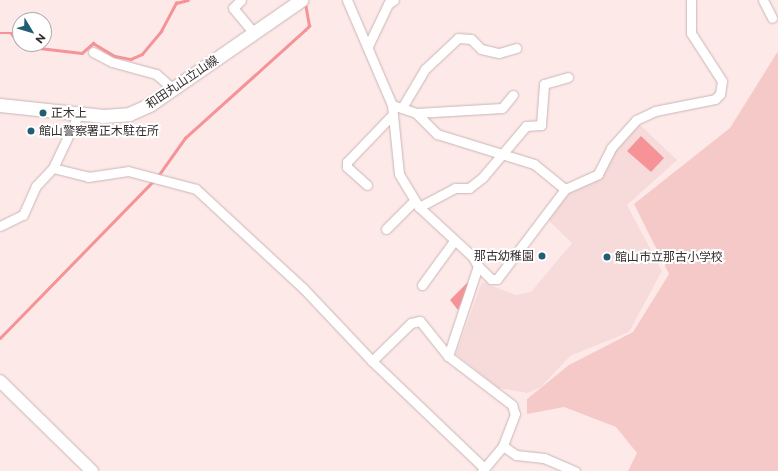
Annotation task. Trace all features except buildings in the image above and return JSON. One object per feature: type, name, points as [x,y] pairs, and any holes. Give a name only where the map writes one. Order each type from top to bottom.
[{"type":"main road","name":"和田丸山立山線","points":[[0,105],[79,113],[129,114],[172,89],[299,0]]},
{"type":"street","points":[[241,0],[233,8],[254,32]]},
{"type":"street","points":[[347,0],[392,105],[399,174],[417,204],[492,280],[497,279],[565,189],[598,174],[611,148],[636,120],[655,111],[715,99],[720,94],[722,80],[691,33],[691,0]]},
{"type":"street","points":[[368,46],[388,4],[394,0]]},
{"type":"street","points":[[763,0],[772,18]]},
{"type":"street","points":[[404,106],[424,69],[458,38],[471,39],[481,49],[499,52],[516,48]]},
{"type":"street","points":[[92,52],[112,62],[156,74],[172,89]]},
{"type":"street","points":[[386,229],[417,204],[455,188],[469,188],[526,126],[541,125],[544,84],[568,77]]},
{"type":"street","points":[[416,113],[502,108],[513,95]]},
{"type":"street","points":[[392,105],[404,106],[416,113],[437,134],[500,155],[534,164],[565,189]]},
{"type":"street","points":[[0,226],[23,215],[36,186],[54,168],[79,113]]},
{"type":"street","points":[[368,185],[347,167],[347,162],[392,115]]},
{"type":"street","points":[[54,168],[88,177],[128,171],[196,189],[303,288],[372,361],[483,470],[503,446],[516,414],[512,405],[448,356],[420,321],[411,323],[372,361]]},
{"type":"street","points":[[422,285],[454,241]]},
{"type":"street","points":[[448,356],[478,266]]},
{"type":"street","points":[[0,381],[92,471]]},
{"type":"street","points":[[503,446],[516,455],[544,458],[575,471]]},
{"type":"shaded area","points":[[778,51],[778,471],[628,471],[637,453],[616,427],[564,407],[527,414],[527,399],[569,365],[633,332],[669,274],[634,204],[730,128]]},
{"type":"shaded area","name":"館山市立那古小学校","points":[[639,124],[677,160],[627,205],[662,271],[629,332],[570,356],[541,387],[527,393],[499,388],[456,354],[482,282],[516,295],[531,292],[572,243],[546,218],[570,193],[606,172],[615,148]]},
{"type":"shaded area","points":[[641,136],[664,158],[651,172],[627,151]]},
{"type":"shaded area","points":[[469,281],[462,300],[458,310],[450,300]]},
{"type":"waterway","points":[[0,33],[11,33],[22,46],[82,53],[93,43],[115,56],[131,59],[142,54],[161,31],[176,3],[188,0]]},
{"type":"waterway","points":[[158,176],[185,138],[309,26],[305,4]]},
{"type":"waterway","points":[[0,338],[154,180]]},
{"type":"place","name":"正木上","points":[[43,113]]},
{"type":"place","name":"館山警察署正木駐在所","points":[[31,131]]},
{"type":"place","name":"那古幼稚園","points":[[542,256]]},
{"type":"place","name":"館山市立那古小学校","points":[[607,257]]}]
